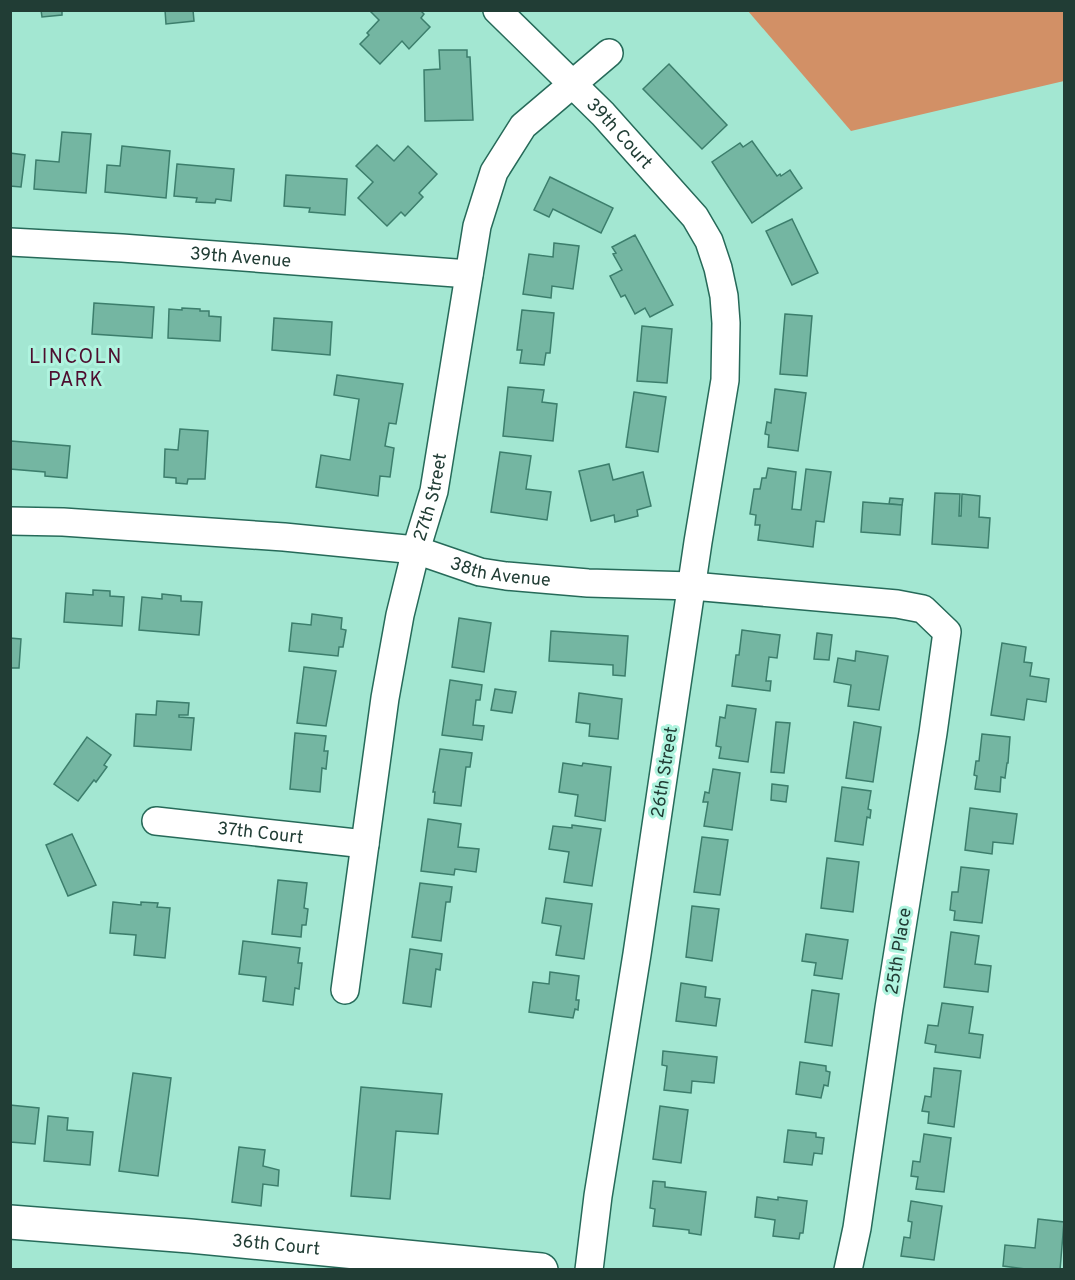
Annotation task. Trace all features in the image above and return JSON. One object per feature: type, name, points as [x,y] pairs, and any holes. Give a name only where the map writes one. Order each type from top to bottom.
[{"type":"street","name":"39th Court","points":[[496,10],[603,114],[695,218],[709,241],[719,274]]},
{"type":"street","name":"27th Street","points":[[345,990],[385,698],[400,615],[434,491],[477,226],[494,172],[523,126],[609,53]]},
{"type":"street","name":"39th Avenue","points":[[10,242],[122,248],[469,274]]},
{"type":"street","name":"26th Street","points":[[589,1269],[598,1196],[725,380],[726,324],[724,296],[719,274]]},
{"type":"street","name":"38th Avenue","points":[[10,521],[63,522],[284,537],[416,550],[480,572],[506,576],[588,583],[692,586],[897,604],[923,609],[946,632]]},
{"type":"street","name":"25th Place","points":[[848,1269],[857,1228],[933,733],[946,632]]},
{"type":"street","name":"37th Court","points":[[156,821],[365,844]]},
{"type":"street","name":"36th Court","points":[[10,1222],[541,1269]]},
{"type":"shaded area","points":[[748,11],[1064,11],[1064,81],[851,131]]},
{"type":"building","points":[[41,10],[62,10],[62,15],[42,17]]},
{"type":"building","points":[[165,10],[193,10],[194,21],[166,24]]},
{"type":"building","points":[[369,10],[420,10],[424,14],[421,18],[430,27],[409,49],[402,41],[380,64],[360,44],[379,20]]},
{"type":"building","points":[[439,50],[467,50],[467,57],[470,57],[473,120],[425,121],[424,70],[440,69]]},
{"type":"building","points":[[669,64],[727,125],[702,149],[643,89]]},
{"type":"building","points":[[62,132],[91,134],[86,193],[34,189],[36,160],[59,162]]},
{"type":"building","points":[[752,141],[777,176],[790,170],[802,188],[752,223],[712,162],[740,143],[743,147]]},
{"type":"building","points":[[377,145],[394,161],[408,146],[437,174],[419,193],[423,197],[405,216],[401,212],[387,226],[358,198],[373,182],[356,166]]},
{"type":"building","points":[[122,146],[170,151],[166,198],[105,192],[107,165],[120,166]]},
{"type":"building","points":[[10,153],[25,155],[21,187],[10,186]]},
{"type":"building","points":[[177,164],[234,169],[231,201],[216,199],[215,203],[196,202],[197,198],[174,196]]},
{"type":"building","points":[[286,175],[347,179],[345,215],[309,212],[310,208],[284,206]]},
{"type":"building","points":[[550,177],[613,208],[601,233],[553,209],[549,217],[534,210]]},
{"type":"building","points":[[792,219],[818,273],[792,285],[766,231]]},
{"type":"building","points":[[635,235],[673,305],[650,317],[645,308],[635,314],[625,295],[621,297],[610,276],[622,270],[613,254],[616,253],[612,247]]},
{"type":"building","points":[[554,243],[579,246],[573,289],[552,286],[551,298],[523,294],[529,254],[553,257]]},
{"type":"building","points":[[94,303],[154,307],[152,338],[92,334]]},
{"type":"building","points":[[182,308],[209,311],[209,316],[221,317],[220,341],[168,338],[169,309],[182,310]]},
{"type":"building","points":[[522,310],[554,313],[550,353],[546,353],[544,365],[520,363],[522,350],[517,350]]},
{"type":"building","points":[[785,314],[812,316],[807,376],[780,374]]},
{"type":"building","points":[[274,318],[332,322],[330,355],[272,350]]},
{"type":"building","points":[[642,326],[672,329],[667,383],[637,381]]},
{"type":"building","points":[[337,375],[403,384],[396,424],[389,423],[385,446],[394,448],[390,477],[380,476],[378,496],[316,487],[321,455],[350,460],[359,399],[334,395]]},
{"type":"building","points":[[508,387],[544,390],[542,402],[557,404],[553,441],[503,436]]},
{"type":"building","points":[[775,389],[806,393],[798,451],[768,447],[769,435],[765,434],[767,422],[771,423]]},
{"type":"building","points":[[634,392],[666,397],[658,452],[626,447]]},
{"type":"building","points":[[180,429],[208,431],[205,479],[188,479],[187,484],[176,483],[176,478],[164,477],[165,449],[178,450]]},
{"type":"building","points":[[11,441],[70,446],[67,478],[45,476],[45,472],[10,469]]},
{"type":"building","points":[[500,452],[531,456],[526,489],[551,492],[547,520],[491,512]]},
{"type":"building","points":[[609,464],[613,480],[643,472],[651,506],[637,510],[638,516],[615,522],[614,515],[591,521],[579,471]]},
{"type":"building","points":[[768,468],[796,472],[792,509],[801,510],[806,469],[831,472],[824,522],[816,521],[813,547],[758,540],[760,525],[755,525],[756,515],[750,514],[754,489],[760,489],[762,478],[766,478]]},
{"type":"building","points":[[935,493],[960,494],[959,516],[961,516],[962,494],[980,496],[979,517],[990,518],[988,548],[932,544]]},
{"type":"building","points":[[890,498],[903,499],[902,505],[889,504]]},
{"type":"building","points":[[863,502],[902,505],[900,535],[861,532]]},
{"type":"building","points":[[93,590],[110,591],[110,596],[124,597],[122,626],[64,622],[66,593],[93,595]]},
{"type":"building","points":[[162,594],[181,596],[181,601],[202,602],[199,635],[139,630],[142,597],[162,599]]},
{"type":"building","points":[[312,614],[342,618],[341,629],[346,630],[343,647],[339,647],[338,656],[289,651],[292,623],[311,625]]},
{"type":"building","points":[[459,618],[491,623],[484,672],[452,667]]},
{"type":"building","points":[[742,630],[780,635],[777,658],[769,657],[766,681],[771,681],[770,691],[732,686]]},
{"type":"building","points":[[551,631],[628,636],[625,676],[613,675],[613,665],[549,661]]},
{"type":"building","points":[[817,633],[832,635],[829,660],[814,659]]},
{"type":"building","points":[[10,638],[21,639],[19,668],[10,668]]},
{"type":"building","points":[[1002,643],[1026,647],[1024,662],[1032,663],[1030,676],[1049,679],[1046,702],[1027,699],[1024,720],[991,715]]},
{"type":"building","points":[[856,651],[888,656],[879,710],[848,706],[851,685],[834,682],[838,658],[855,661]]},
{"type":"building","points":[[304,667],[336,671],[326,726],[297,723]]},
{"type":"building","points":[[450,680],[482,685],[480,700],[476,700],[473,725],[484,726],[482,740],[442,735]]},
{"type":"building","points":[[495,689],[516,692],[512,713],[491,710]]},
{"type":"building","points":[[579,693],[622,699],[618,739],[589,736],[590,724],[576,722]]},
{"type":"building","points":[[157,701],[189,703],[188,715],[179,715],[179,717],[194,718],[191,750],[134,746],[136,714],[156,715]]},
{"type":"building","points":[[727,705],[756,709],[748,762],[719,758],[721,747],[716,746],[720,717],[725,718]]},
{"type":"building","points":[[776,722],[790,723],[784,773],[771,772]]},
{"type":"building","points":[[854,722],[881,727],[873,782],[846,778]]},
{"type":"building","points":[[295,733],[326,736],[324,751],[328,751],[326,769],[322,768],[320,792],[290,789]]},
{"type":"building","points":[[982,734],[1010,737],[1008,763],[1005,778],[1001,777],[1000,792],[975,789],[977,776],[974,775],[976,761],[979,761]]},
{"type":"building","points":[[87,737],[111,755],[104,765],[107,767],[78,801],[54,784]]},
{"type":"building","points":[[440,749],[472,753],[470,767],[466,767],[461,806],[434,803],[435,792],[433,792]]},
{"type":"building","points":[[563,763],[611,767],[605,821],[575,816],[578,795],[559,792]]},
{"type":"building","points":[[713,769],[740,773],[732,830],[704,826],[708,802],[703,802],[705,792],[709,793]]},
{"type":"building","points":[[772,784],[788,786],[786,802],[771,800]]},
{"type":"building","points":[[842,787],[871,791],[868,809],[871,810],[870,818],[867,817],[863,845],[835,841]]},
{"type":"building","points":[[970,808],[1017,814],[1013,844],[993,842],[992,854],[965,850]]},
{"type":"building","points":[[428,819],[461,824],[458,847],[479,849],[476,872],[455,869],[454,875],[421,871]]},
{"type":"building","points":[[572,825],[601,829],[592,886],[564,882],[569,852],[549,849],[553,826],[572,828]]},
{"type":"building","points":[[72,834],[96,885],[68,896],[46,845]]},
{"type":"building","points":[[702,837],[728,840],[720,895],[694,892]]},
{"type":"building","points":[[827,858],[859,862],[853,912],[821,908]]},
{"type":"building","points":[[961,867],[989,870],[982,923],[954,920],[955,911],[950,910],[952,892],[958,892]]},
{"type":"building","points":[[278,880],[307,883],[304,908],[308,909],[306,925],[302,925],[301,937],[272,934]]},
{"type":"building","points":[[420,883],[452,887],[450,902],[446,902],[441,941],[412,937]]},
{"type":"building","points":[[546,898],[592,904],[584,959],[556,955],[561,926],[542,923]]},
{"type":"building","points":[[113,902],[141,905],[141,902],[158,903],[157,907],[170,908],[165,958],[134,955],[136,935],[110,933]]},
{"type":"building","points":[[692,906],[719,909],[712,961],[686,957]]},
{"type":"building","points":[[951,932],[979,936],[975,964],[991,966],[988,992],[944,987]]},
{"type":"building","points":[[806,934],[848,940],[842,979],[814,975],[816,963],[802,961]]},
{"type":"building","points":[[243,941],[300,948],[298,963],[302,963],[299,989],[295,988],[293,1005],[263,1001],[266,977],[239,974]]},
{"type":"building","points":[[410,949],[442,954],[440,970],[436,969],[431,1007],[403,1003]]},
{"type":"building","points":[[550,972],[579,976],[576,1000],[579,1000],[578,1010],[575,1009],[573,1018],[529,1012],[533,982],[549,984]]},
{"type":"building","points":[[681,983],[706,987],[705,997],[720,999],[716,1026],[676,1021]]},
{"type":"building","points":[[812,990],[839,994],[832,1046],[805,1042]]},
{"type":"building","points":[[942,1003],[973,1007],[969,1033],[983,1035],[980,1058],[935,1052],[936,1045],[925,1043],[928,1025],[938,1026]]},
{"type":"building","points":[[663,1051],[717,1057],[714,1083],[692,1081],[691,1093],[664,1090],[667,1066],[662,1065]]},
{"type":"building","points":[[800,1062],[826,1066],[826,1071],[830,1072],[828,1086],[824,1085],[821,1098],[796,1094]]},
{"type":"building","points":[[934,1068],[961,1071],[954,1127],[928,1123],[929,1112],[922,1111],[925,1096],[931,1097]]},
{"type":"building","points":[[133,1073],[171,1078],[158,1176],[119,1171]]},
{"type":"building","points":[[361,1087],[442,1094],[438,1134],[396,1131],[390,1199],[351,1196]]},
{"type":"building","points":[[10,1105],[39,1108],[35,1144],[10,1142]]},
{"type":"building","points":[[660,1106],[688,1110],[681,1163],[653,1159]]},
{"type":"building","points":[[48,1116],[68,1118],[67,1130],[93,1132],[90,1165],[44,1161]]},
{"type":"building","points":[[788,1130],[816,1133],[816,1137],[824,1138],[822,1154],[814,1153],[812,1165],[784,1162]]},
{"type":"building","points":[[924,1134],[951,1138],[944,1192],[916,1189],[918,1177],[911,1176],[913,1161],[920,1162]]},
{"type":"building","points":[[239,1147],[265,1150],[263,1166],[279,1170],[278,1186],[263,1184],[261,1206],[232,1202]]},
{"type":"building","points":[[653,1181],[665,1182],[665,1187],[706,1192],[701,1235],[689,1233],[689,1230],[653,1226],[655,1209],[650,1208]]},
{"type":"building","points":[[757,1197],[807,1201],[803,1233],[800,1233],[799,1239],[773,1236],[775,1220],[755,1217]]},
{"type":"building","points":[[911,1201],[942,1206],[934,1260],[901,1256],[904,1237],[910,1238],[912,1222],[908,1221]]},
{"type":"building","points":[[1038,1219],[1064,1222],[1060,1270],[1033,1270],[1003,1266],[1005,1245],[1035,1248]]},
{"type":"district","name":"LINCOLN PARK","points":[[76,368]]}]
